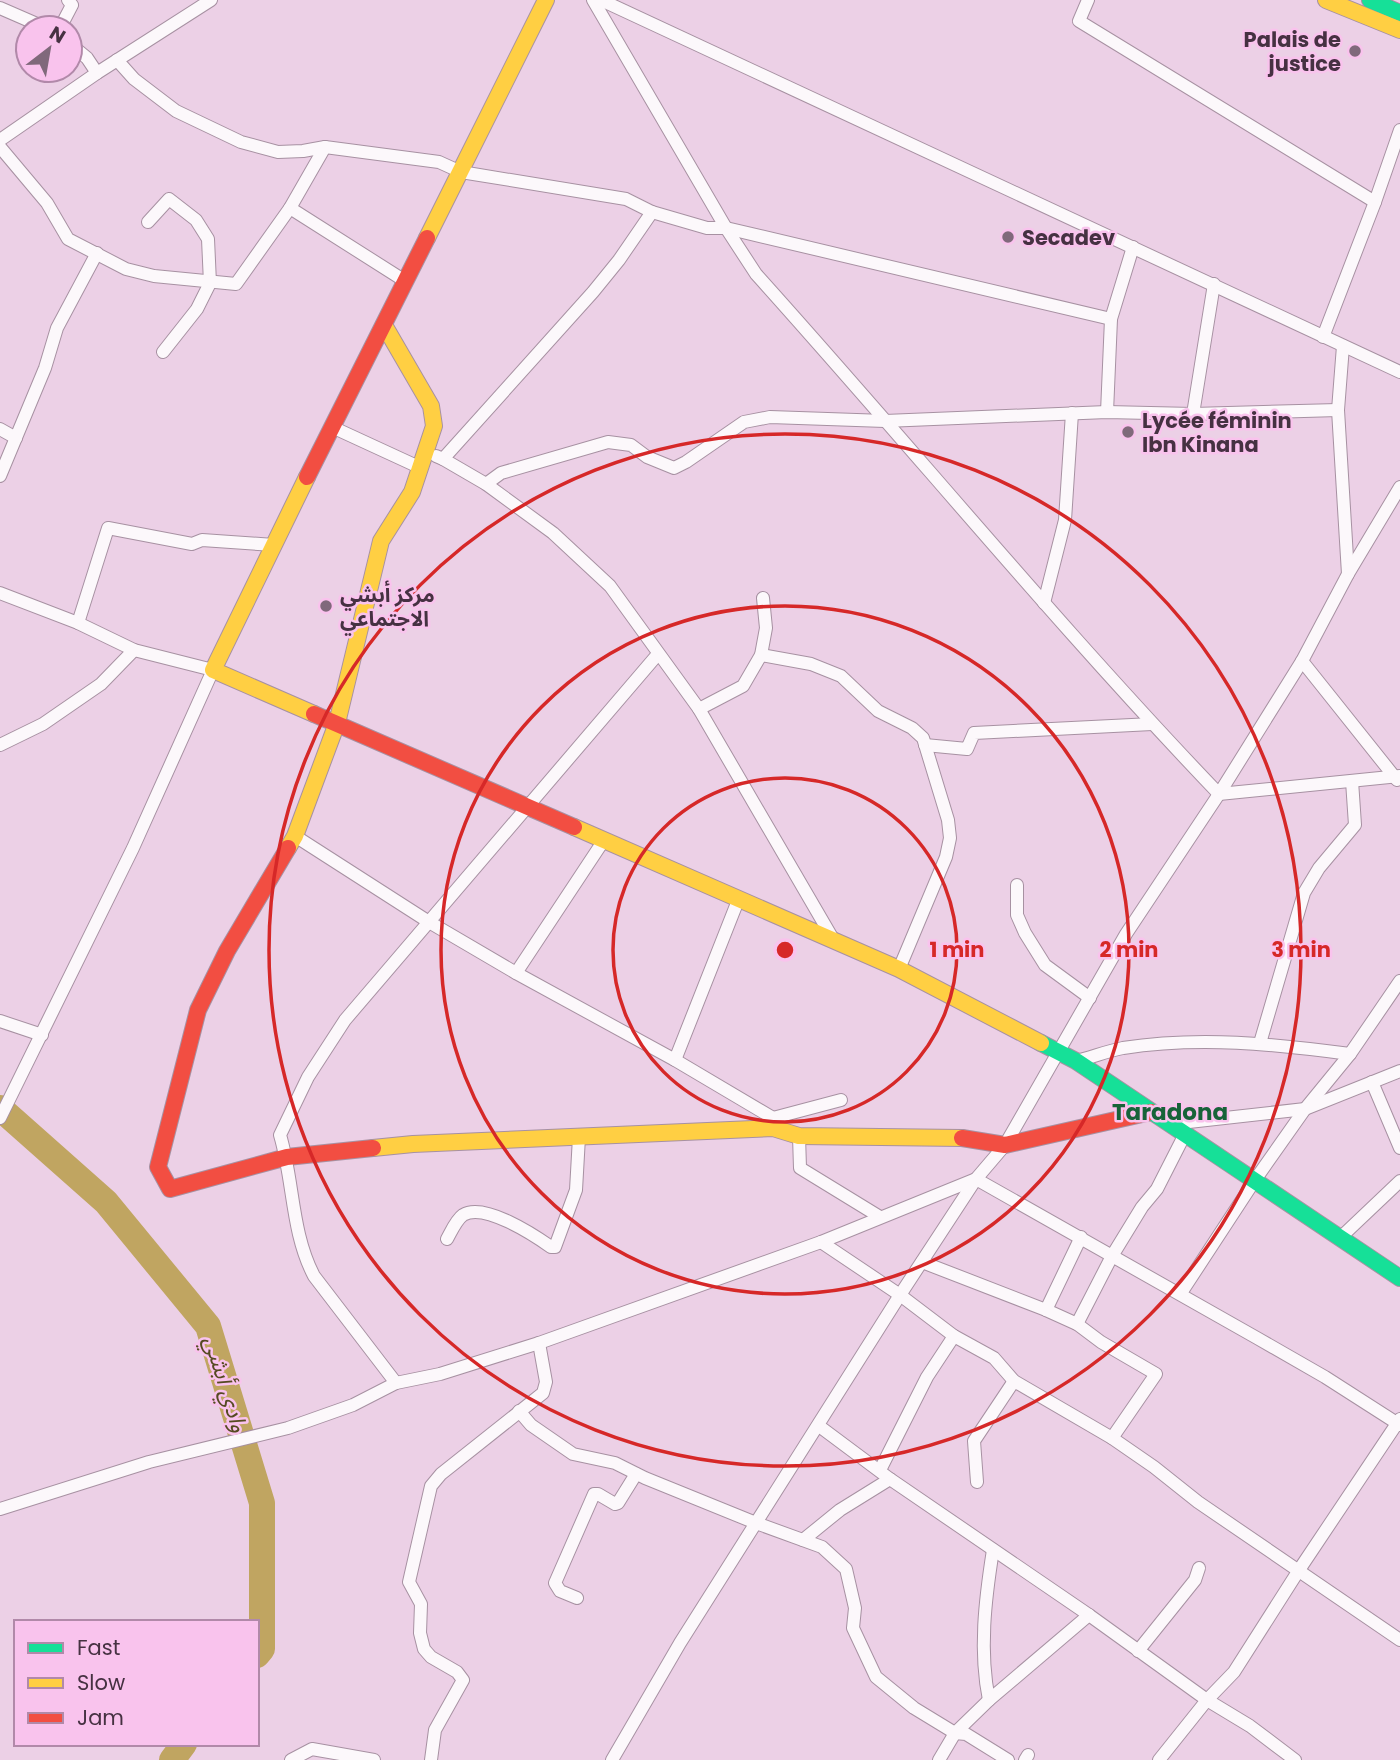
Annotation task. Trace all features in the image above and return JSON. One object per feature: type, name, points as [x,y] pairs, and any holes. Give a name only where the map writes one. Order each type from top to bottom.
[{"type":"main road","points":[[546,0],[331,427],[214,670],[899,969],[1076,1061],[1400,1278]]},
{"type":"main road","points":[[1326,0],[1400,30]]},
{"type":"main road","points":[[1370,0],[1400,13]]},
{"type":"main road","points":[[384,325],[431,406],[434,426],[412,492],[381,541],[337,723],[295,836],[227,951],[198,1010],[158,1167],[170,1189],[287,1157],[413,1144],[579,1138],[773,1123],[799,1136],[954,1137],[1005,1145],[1151,1112]]},
{"type":"street","points":[[0,140],[97,73],[211,0]]},
{"type":"street","points":[[593,0],[726,228],[756,274],[1044,603],[1152,724],[1219,794]]},
{"type":"street","points":[[601,0],[1400,372]]},
{"type":"street","points":[[1088,0],[1079,21],[1375,202]]},
{"type":"street","points":[[84,55],[97,73]]},
{"type":"street","points":[[117,60],[134,79],[176,111],[241,142],[278,152],[325,147],[439,162],[461,172],[626,199],[652,212],[713,229],[726,228],[1111,319]]},
{"type":"street","points":[[1323,337],[1400,130]]},
{"type":"street","points":[[0,147],[47,203],[68,239],[135,272],[236,285],[290,208],[325,147]]},
{"type":"street","points":[[148,222],[169,199],[196,220],[208,239],[209,283],[197,309],[163,352]]},
{"type":"street","points":[[290,208],[405,281]]},
{"type":"street","points":[[443,459],[593,292],[652,212]]},
{"type":"street","points":[[1107,412],[1111,319],[1133,247]]},
{"type":"street","points":[[0,476],[45,368],[57,328],[97,253]]},
{"type":"street","points":[[1193,414],[1214,284]]},
{"type":"street","points":[[1343,346],[1338,410],[1348,574]]},
{"type":"street","points":[[486,484],[501,473],[608,442],[631,446],[647,457],[674,468],[687,462],[744,422],[771,417],[885,421],[1107,412],[1193,414],[1338,410]]},
{"type":"street","points":[[1044,603],[1065,520],[1072,413]]},
{"type":"street","points":[[331,427],[421,468]]},
{"type":"street","points":[[0,429],[16,438]]},
{"type":"street","points":[[427,451],[486,484],[553,533],[610,586],[699,709],[833,939]]},
{"type":"street","points":[[612,1760],[680,1643],[900,1295],[976,1179],[1005,1145],[1126,934],[1219,794],[1302,661],[1348,574],[1400,487]]},
{"type":"street","points":[[78,623],[108,527],[192,544],[202,540],[274,545]]},
{"type":"street","points":[[0,593],[78,623],[134,650],[214,670],[133,848],[0,1118]]},
{"type":"street","points":[[699,709],[743,685],[761,655],[766,628],[763,598]]},
{"type":"street","points":[[0,745],[43,724],[93,689],[134,650]]},
{"type":"street","points":[[396,1383],[314,1276],[304,1257],[298,1237],[287,1157],[280,1135],[308,1077],[345,1020],[658,654]]},
{"type":"street","points":[[761,655],[811,664],[841,676],[878,711],[912,728],[923,738],[948,820],[950,838],[946,857],[899,969]]},
{"type":"street","points":[[1302,661],[1398,778]]},
{"type":"street","points":[[925,745],[967,749],[974,733],[1152,724]]},
{"type":"street","points":[[1219,794],[1398,778]]},
{"type":"street","points":[[1260,1043],[1304,893],[1318,868],[1355,825],[1352,781]]},
{"type":"street","points":[[295,836],[429,922],[675,1060],[773,1123],[841,1100]]},
{"type":"street","points":[[516,973],[604,840]]},
{"type":"street","points":[[1017,885],[1017,915],[1045,965],[1090,998]]},
{"type":"street","points":[[675,1060],[739,898]]},
{"type":"street","points":[[1181,1293],[1255,1180],[1305,1109],[1350,1054],[1400,981]]},
{"type":"street","points":[[0,1021],[42,1035]]},
{"type":"street","points":[[1076,1061],[1122,1048],[1188,1041],[1260,1043],[1350,1054]]},
{"type":"street","points":[[1171,1124],[1305,1109],[1400,1071]]},
{"type":"street","points":[[1372,1082],[1400,1148]]},
{"type":"street","points":[[1077,1324],[1112,1256],[1142,1206],[1157,1189],[1185,1134]]},
{"type":"street","points":[[799,1136],[800,1168],[880,1217]]},
{"type":"street","points":[[447,1239],[460,1217],[471,1213],[513,1222],[555,1247],[576,1189],[579,1138]]},
{"type":"street","points":[[0,1509],[149,1462],[288,1428],[353,1405],[396,1383],[440,1374],[539,1343],[821,1242],[976,1179]]},
{"type":"street","points":[[976,1179],[1181,1293],[1399,1422],[1298,1570],[1234,1672],[1206,1700],[1159,1760]]},
{"type":"street","points":[[1340,1238],[1400,1181]]},
{"type":"street","points":[[1046,1310],[1082,1237]]},
{"type":"street","points":[[821,1242],[900,1295],[954,1336],[994,1358],[1014,1381],[1112,1438],[1198,1502],[1400,1640]]},
{"type":"street","points":[[922,1262],[1077,1324],[1101,1342],[1156,1374],[1112,1438]]},
{"type":"street","points":[[880,1470],[927,1377],[954,1336]]},
{"type":"street","points":[[431,1760],[435,1730],[463,1680],[457,1672],[431,1657],[424,1649],[420,1633],[421,1604],[410,1582],[421,1523],[431,1486],[441,1474],[543,1393],[546,1387],[539,1343]]},
{"type":"street","points":[[977,1482],[974,1441],[1014,1381]]},
{"type":"street","points":[[519,1411],[531,1425],[573,1454],[606,1460],[755,1523],[822,1547],[846,1569],[855,1608],[853,1628],[876,1677],[914,1708],[955,1733],[966,1734],[1008,1760]]},
{"type":"street","points":[[819,1426],[890,1479],[1296,1760]]},
{"type":"street","points":[[577,1598],[560,1591],[555,1583],[594,1494],[618,1503],[636,1474]]},
{"type":"street","points":[[803,1540],[832,1516],[890,1479]]},
{"type":"street","points":[[989,1700],[984,1678],[984,1659],[986,1592],[993,1550]]},
{"type":"street","points":[[1138,1651],[1195,1580],[1199,1569]]},
{"type":"street","points":[[939,1760],[955,1733],[989,1700],[1089,1615]]},
{"type":"street","points":[[312,1749],[321,1760]]},
{"type":"street","points":[[291,1760],[312,1749],[374,1760]]},
{"type":"waterway","name":"وادي أبشي","points":[[0,1108],[106,1202],[208,1326],[262,1503],[262,1649],[259,1653]]},
{"type":"waterway","name":"وادي أبشي","points":[[172,1760],[182,1746]]},
{"type":"traffic: fast","points":[[1370,0],[1400,13]]},
{"type":"traffic: fast","points":[[1041,1043],[1076,1061],[1400,1278]]},
{"type":"traffic: slow","points":[[427,238],[546,0]]},
{"type":"traffic: slow","points":[[1326,0],[1400,30]]},
{"type":"traffic: slow","points":[[288,848],[295,836],[337,723],[381,541],[412,492],[434,426],[431,406],[384,325]]},
{"type":"traffic: slow","points":[[307,477],[213,670],[314,714]]},
{"type":"traffic: slow","points":[[574,827],[899,969],[1041,1043]]},
{"type":"traffic: slow","points":[[373,1148],[773,1128],[799,1136],[962,1138]]},
{"type":"traffic: jam","points":[[307,477],[427,238]]},
{"type":"traffic: jam","points":[[314,714],[574,827]]},
{"type":"traffic: jam","points":[[288,848],[227,951],[198,1010],[158,1167],[170,1189],[287,1157],[373,1148]]},
{"type":"traffic: jam","points":[[962,1138],[1005,1145],[1151,1112]]},
{"type":"place","name":"Palais de justice","points":[[1355,51]]},
{"type":"place","name":"Secadev","points":[[1008,237]]},
{"type":"place","name":"Lycée féminin Ibn Kinana","points":[[1128,432]]},
{"type":"place","name":"مركز أبشي الاجتماعي","points":[[326,606]]},
{"type":"district","name":"Taradona","points":[[1170,1112]]}]
